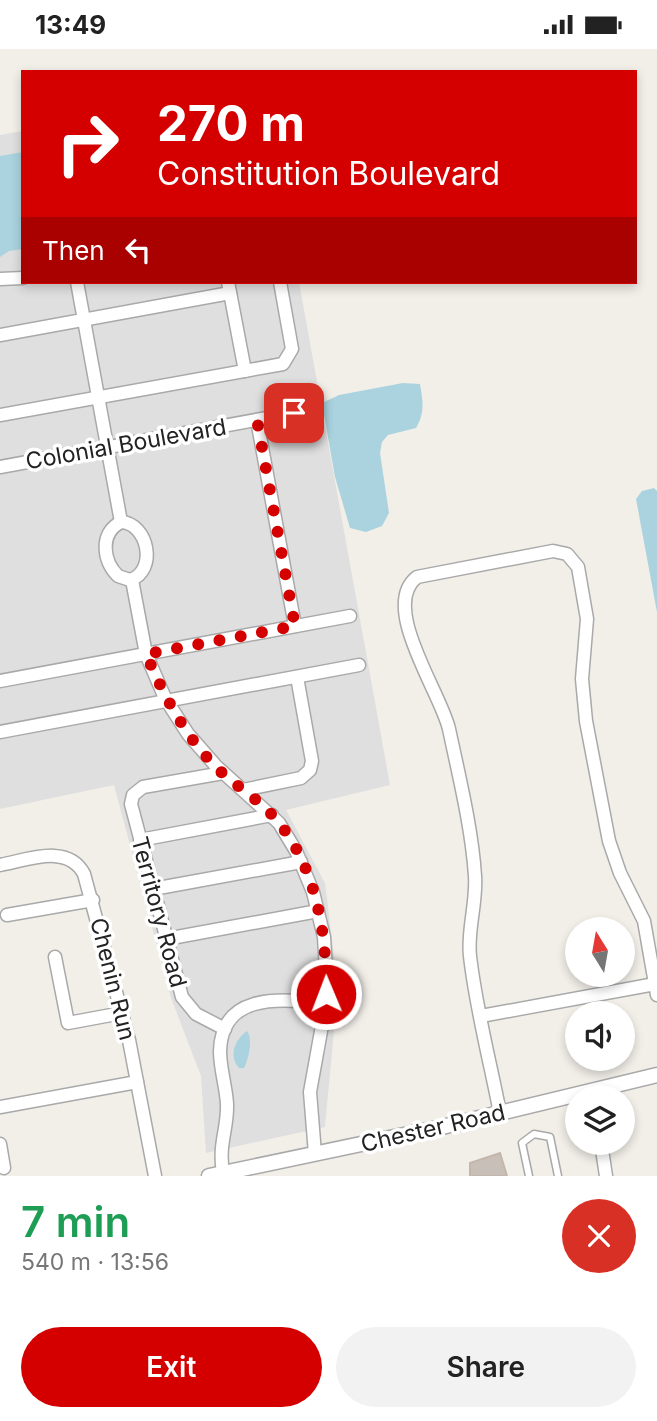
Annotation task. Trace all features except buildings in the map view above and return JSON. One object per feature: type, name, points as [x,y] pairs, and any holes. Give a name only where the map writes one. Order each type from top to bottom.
[{"type":"street","points":[[0,279],[21,278]]},
{"type":"street","points":[[76,284],[121,522]]},
{"type":"street","points":[[0,415],[283,364],[291,354],[280,284]]},
{"type":"street","points":[[0,335],[229,287],[245,371]]},
{"type":"street","name":"Colonial Boulevard","points":[[0,467],[294,413]]},
{"type":"street","points":[[257,420],[295,626]]},
{"type":"street","points":[[121,522],[129,523],[140,531],[146,548],[144,568],[132,580],[118,576],[107,558],[107,536],[112,527],[121,522]]},
{"type":"street","points":[[481,1016],[656,990],[643,921],[620,873],[607,836],[582,695],[587,615],[578,567],[569,555],[553,551],[420,576],[410,584],[404,599],[413,645],[447,722],[472,854],[475,888],[470,950],[481,1016],[500,1113]]},
{"type":"street","points":[[132,580],[146,654],[167,702],[188,734],[223,773],[272,815],[286,834],[301,862],[318,911],[325,950],[326,1003],[311,1081],[310,1113],[315,1154]]},
{"type":"street","points":[[0,681],[350,616]]},
{"type":"street","points":[[0,732],[359,665]]},
{"type":"street","points":[[243,790],[301,778],[310,770],[312,761],[297,677]]},
{"type":"street","name":"Territory Road","points":[[223,773],[143,787],[133,795],[131,807],[185,1003],[196,1014],[225,1030]]},
{"type":"street","points":[[140,841],[272,815]]},
{"type":"street","name":"Chenin Run","points":[[0,865],[55,855],[67,857],[82,869],[93,899],[122,1013],[155,1176]]},
{"type":"street","points":[[153,889],[301,862]]},
{"type":"street","points":[[8,915],[93,899]]},
{"type":"street","points":[[166,939],[318,911]]},
{"type":"street","points":[[55,957],[68,1023],[122,1013]]},
{"type":"street","points":[[216,1175],[227,1107],[220,1049],[225,1030],[243,1009],[261,1001],[275,999],[326,1003]]},
{"type":"street","name":"Chester Road","points":[[620,1085],[657,1075]]},
{"type":"street","points":[[0,1107],[137,1082]]},
{"type":"street","name":"Chester Road","points":[[216,1175],[565,1099]]},
{"type":"street","points":[[0,1144],[4,1168]]},
{"type":"street","points":[[603,1155],[606,1176]]},
{"type":"lane","points":[[529,1176],[522,1143],[534,1134],[550,1137],[558,1176]]},
{"type":"shaded area","points":[[21,131],[21,284],[299,284],[390,785],[286,810],[325,883],[338,988],[325,1127],[206,1153],[201,1076],[171,998],[114,785],[0,809],[0,135]]},
{"type":"water","points":[[21,152],[21,249],[9,251],[0,257],[0,156]]},
{"type":"water","points":[[403,383],[420,384],[422,412],[416,428],[388,435],[382,442],[380,453],[389,513],[382,526],[366,532],[350,528],[335,477],[322,403],[339,395]]},
{"type":"water","points":[[654,488],[657,491],[657,612],[636,499],[642,491]]},
{"type":"water","points":[[247,1031],[250,1039],[249,1054],[244,1068],[239,1068],[234,1058],[234,1048],[239,1038]]},
{"type":"route","points":[[294,413],[257,420],[295,626],[146,654],[165,698],[188,734],[216,767],[279,823],[296,851],[313,892],[324,936],[326,994]]}]
